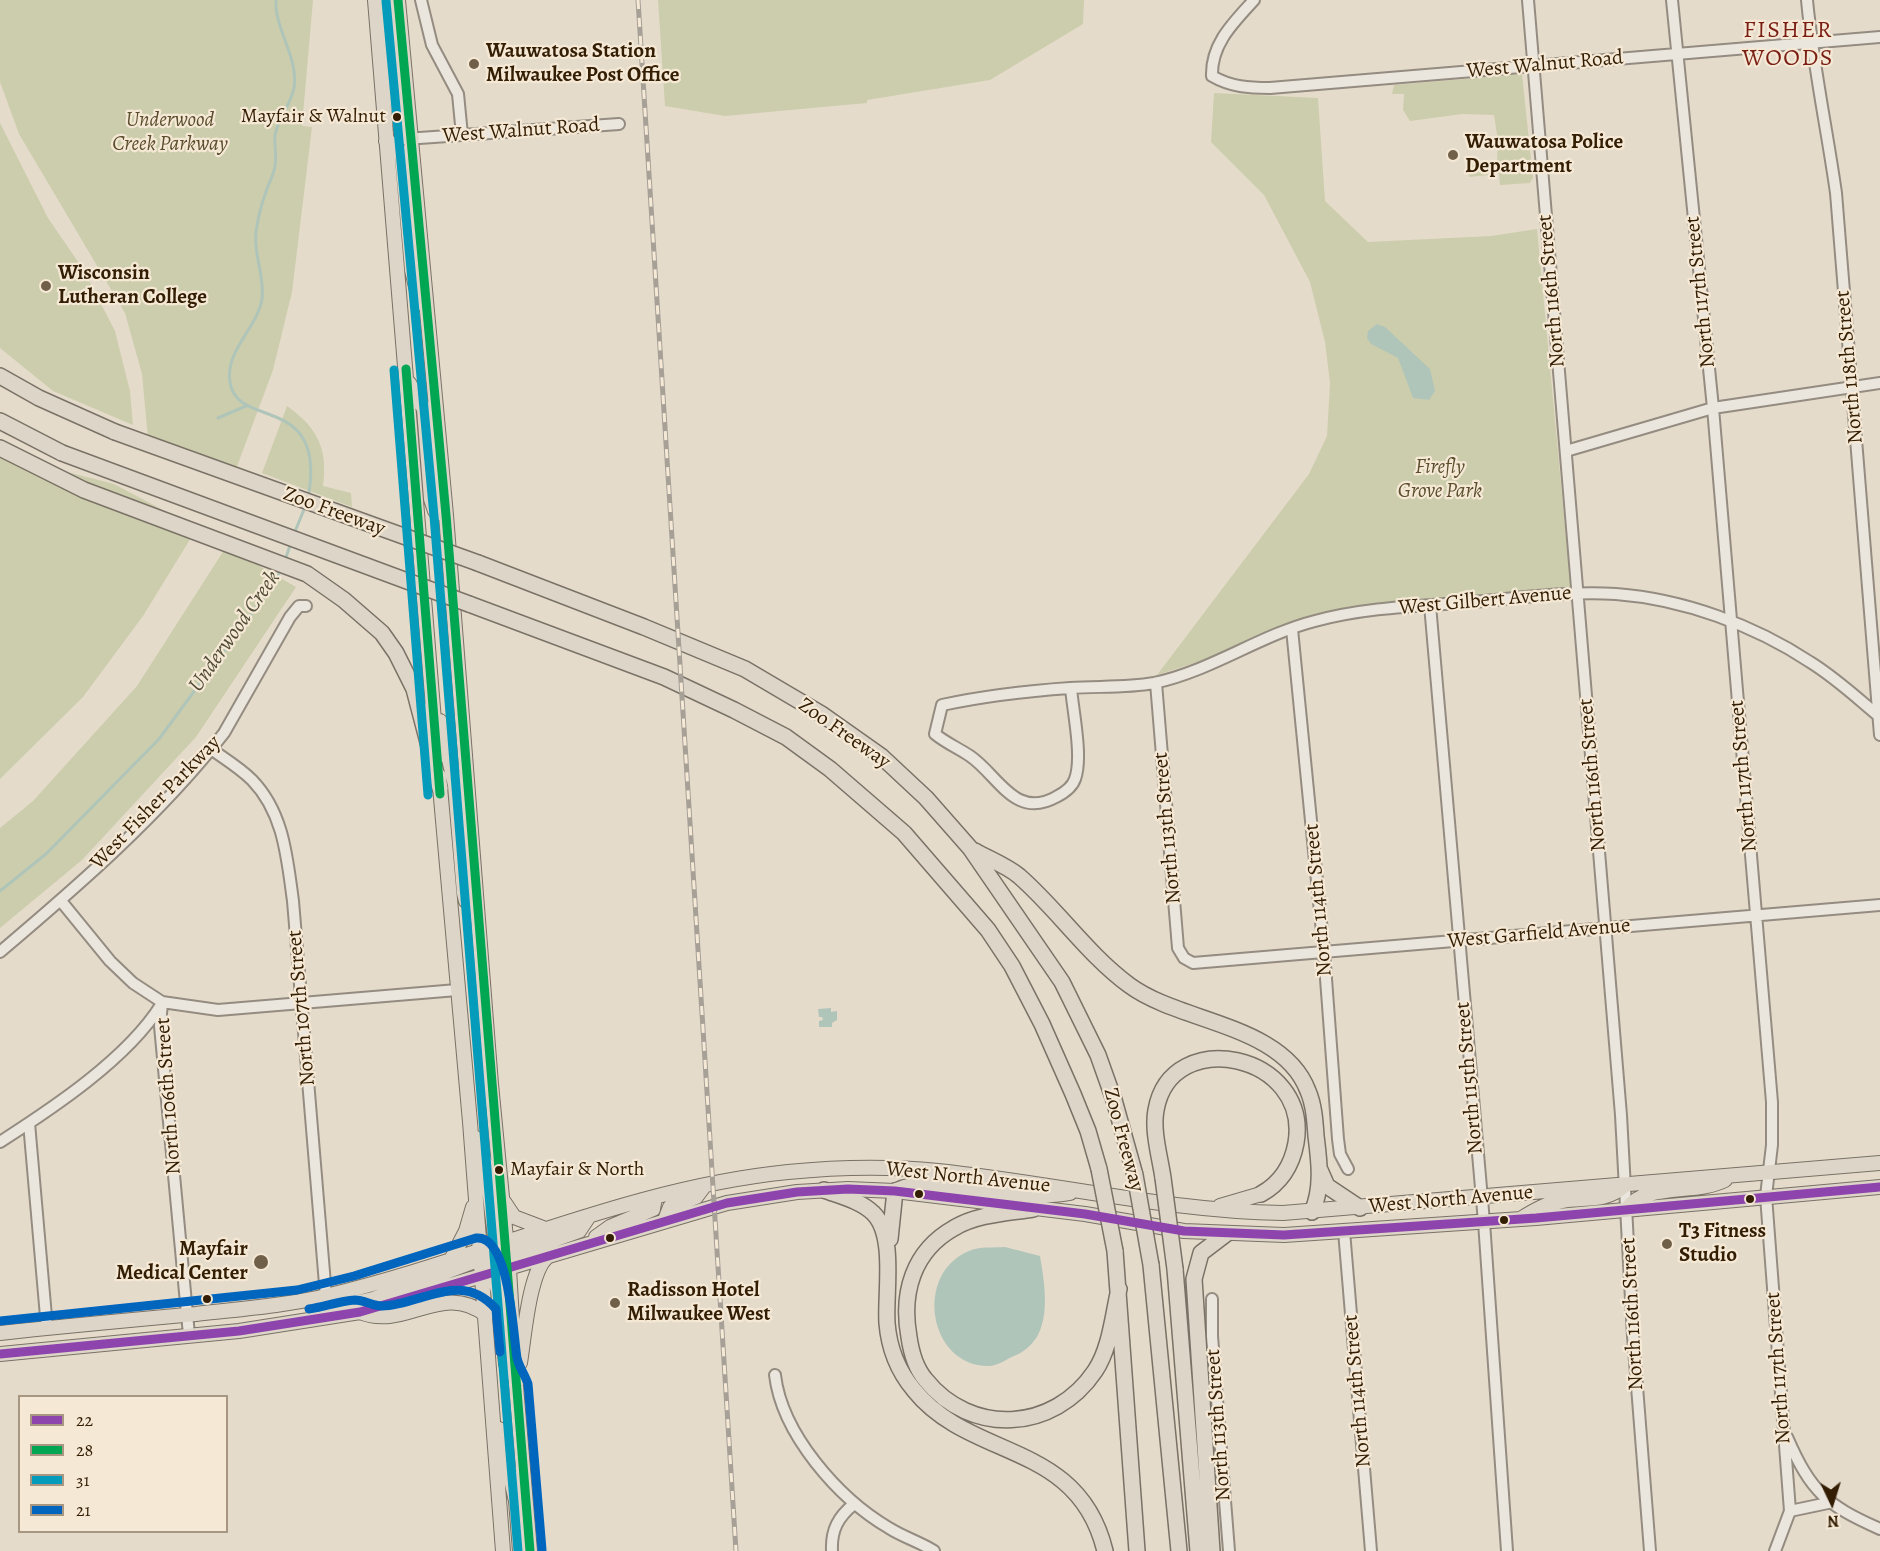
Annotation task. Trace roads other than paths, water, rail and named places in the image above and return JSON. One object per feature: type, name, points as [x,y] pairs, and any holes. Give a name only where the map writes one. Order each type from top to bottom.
[{"type":"highway","name":"Zoo Freeway","points":[[0,376],[66,411],[116,432],[478,563],[745,669],[823,715],[881,756],[926,798],[970,848],[1062,982],[1086,1027],[1114,1100],[1135,1175],[1151,1265],[1179,1551]]},
{"type":"highway","name":"Zoo Freeway","points":[[0,421],[62,453],[664,677],[786,737],[830,769],[904,833],[988,930],[1012,966],[1042,1024],[1088,1131],[1099,1169],[1115,1251],[1137,1551]]},
{"type":"highway","points":[[0,448],[20,461],[84,490],[307,574],[367,619],[396,653],[414,689],[440,788]]},
{"type":"highway","points":[[970,848],[1017,875],[1112,970],[1138,991],[1251,1037],[1280,1054],[1295,1069],[1308,1091],[1313,1110],[1319,1165],[1317,1194],[1312,1212]]},
{"type":"highway","points":[[1198,1551],[1175,1269],[1162,1178],[1156,1112],[1168,1081],[1182,1068],[1207,1060],[1233,1058],[1259,1066],[1278,1081],[1294,1113],[1298,1131],[1293,1157],[1285,1173],[1261,1194]]},
{"type":"highway","points":[[1319,1165],[1327,1186],[1360,1208]]},
{"type":"highway","points":[[824,1190],[861,1204],[877,1216],[885,1232],[887,1324],[897,1364],[909,1384],[925,1403],[945,1420],[1007,1447],[1059,1477],[1096,1520],[1105,1551]]},
{"type":"highway","points":[[887,1272],[895,1191]]},
{"type":"highway","points":[[1033,1209],[987,1216],[955,1227],[937,1240],[915,1270],[907,1287],[906,1323],[919,1370],[932,1386],[956,1405],[992,1418],[1030,1418],[1059,1407],[1077,1393],[1095,1371],[1106,1346],[1119,1289]]},
{"type":"highway","points":[[1212,1551],[1194,1279],[1197,1260],[1204,1248],[1226,1234]]},
{"type":"main road","points":[[375,0],[431,693],[476,1196],[494,1258]]},
{"type":"main road","points":[[386,0],[400,125],[404,134],[412,138]]},
{"type":"main road","points":[[398,0],[446,515],[477,909],[503,1199],[486,1315],[503,1551]]},
{"type":"main road","points":[[386,141],[396,145],[402,156],[411,270],[429,331]]},
{"type":"main road","points":[[406,378],[424,409],[431,499],[435,511],[446,515]]},
{"type":"main road","points":[[431,693],[454,775],[464,893],[470,906],[477,909]]},
{"type":"main road","points":[[470,1122],[486,1166],[494,1258],[516,1386],[530,1551]]},
{"type":"main road","name":"West North Avenue","points":[[0,1354],[240,1331],[360,1312],[494,1258],[545,1228],[705,1185],[823,1169],[897,1168],[948,1172],[1205,1210],[1312,1212],[1880,1163]]},
{"type":"main road","points":[[895,1191],[897,1168]]},
{"type":"main road","points":[[1627,1209],[1632,1201],[1643,1194],[1717,1185],[1737,1174]]},
{"type":"main road","points":[[895,1191],[912,1183],[930,1183],[1021,1196],[1053,1197],[1080,1191]]},
{"type":"main road","points":[[1520,1219],[1537,1208],[1560,1201],[1610,1196],[1626,1184]]},
{"type":"main road","points":[[665,1220],[670,1207],[696,1197],[705,1185]]},
{"type":"main road","name":"West North Avenue","points":[[0,1333],[268,1306],[326,1296],[452,1258],[547,1257],[590,1242],[751,1197],[824,1190],[895,1191],[1084,1214],[1184,1231],[1276,1235],[1484,1222],[1880,1187]]},
{"type":"main road","points":[[1205,1210],[1261,1194]]},
{"type":"main road","points":[[452,1258],[466,1231],[476,1196]]},
{"type":"main road","points":[[590,1242],[610,1227],[653,1209],[655,1197]]},
{"type":"main road","points":[[503,1199],[514,1217],[530,1225],[545,1228]]},
{"type":"main road","points":[[1276,1235],[1303,1222],[1312,1212]]},
{"type":"main road","points":[[240,1331],[269,1320],[373,1299],[579,1231],[589,1216]]},
{"type":"main road","points":[[516,1386],[536,1276],[541,1262],[547,1257]]},
{"type":"main road","points":[[360,1312],[375,1319],[387,1318],[433,1304],[454,1301],[468,1303],[486,1315]]},
{"type":"main road","points":[[48,1349],[55,1338],[68,1333],[121,1328],[156,1318]]},
{"type":"main road","points":[[0,1348],[32,1342],[47,1328]]},
{"type":"main road","points":[[492,1404],[508,1459],[516,1501],[520,1551]]},
{"type":"street","points":[[421,0],[432,45],[458,94],[462,135]]},
{"type":"street","name":"West Walnut Road","points":[[1254,0],[1218,44],[1213,55],[1212,76],[1236,86],[1270,88],[1880,37]]},
{"type":"street","name":"North 116th Street","points":[[1528,0],[1626,1184],[1633,1336],[1650,1551]]},
{"type":"street","name":"North 117th Street","points":[[1672,0],[1713,408],[1772,1102],[1766,1196],[1790,1511],[1775,1551]]},
{"type":"street","name":"North 118th Street","points":[[1807,0],[1811,42],[1828,133],[1836,193],[1880,735]]},
{"type":"street","name":"West Walnut Road","points":[[386,141],[619,124]]},
{"type":"street","points":[[1566,451],[1713,408],[1880,383]]},
{"type":"street","name":"West Gilbert Avenue","points":[[1071,688],[1078,766],[1075,781],[1066,792],[1048,802],[1029,803],[1016,800],[970,756],[946,744],[935,734],[942,705],[975,698],[1071,688],[1156,682],[1235,655],[1315,621],[1353,613],[1578,593],[1616,594],[1660,600],[1731,621],[1770,638],[1810,662],[1845,686],[1879,716]]},
{"type":"street","name":"North 115th Street","points":[[1430,605],[1484,1222],[1508,1551]]},
{"type":"street","name":"West Fisher Parkway","points":[[0,952],[61,901],[153,813],[211,749],[224,733],[290,618],[299,606],[306,606]]},
{"type":"street","name":"North 114th Street","points":[[1292,629],[1324,952],[1338,1139],[1340,1154],[1348,1169]]},
{"type":"street","name":"North 113th Street","points":[[1156,682],[1179,948],[1184,958],[1197,963]]},
{"type":"street","name":"North 107th Street","points":[[211,749],[255,784],[270,804],[281,828],[293,901],[326,1296]]},
{"type":"street","name":"North 106th Street","points":[[61,901],[110,961],[133,983],[162,1002],[160,1026],[189,1335]]},
{"type":"street","name":"West Garfield Avenue","points":[[1197,963],[1880,905]]},
{"type":"street","points":[[0,1142],[29,1123],[127,1047],[150,1022],[162,1002],[218,1010],[302,1005],[457,990]]},
{"type":"street","points":[[29,1123],[47,1328]]},
{"type":"street","name":"North 114th Street","points":[[1344,1231],[1371,1551]]},
{"type":"street","name":"North 113th Street","points":[[1212,1299],[1229,1551]]},
{"type":"street","points":[[775,1375],[782,1410],[828,1477],[854,1503],[890,1529],[934,1551]]},
{"type":"street","points":[[1784,1432],[1799,1466],[1828,1503],[1880,1529]]},
{"type":"street","points":[[832,1551],[831,1537],[837,1522],[854,1503]]},
{"type":"street","points":[[1790,1511],[1828,1503]]},
{"type":"waterway","name":"Underwood Creek","points":[[276,0],[276,11],[293,65],[294,88],[275,135],[274,169],[256,232],[262,299],[259,310],[232,360],[230,382],[236,396],[248,405],[294,427],[305,442],[311,465],[308,498]]},
{"type":"waterway","points":[[218,418],[246,406]]},
{"type":"waterway","name":"Underwood Creek","points":[[294,534],[305,507]]},
{"type":"waterway","name":"Underwood Creek","points":[[285,560],[291,543]]},
{"type":"waterway","name":"Underwood Creek","points":[[0,891],[46,854],[159,739],[277,579],[281,568]]},
{"type":"railway","points":[[638,0],[736,1551]]},
{"type":"place","name":"Wauwatosa Station Milwaukee Post Office","points":[[474,64]]},
{"type":"place","name":"Mayfair & Walnut","points":[[397,117]]},
{"type":"place","name":"Wauwatosa Police Department","points":[[1453,155]]},
{"type":"place","name":"Wisconsin Lutheran College","points":[[46,286]]},
{"type":"place","name":"Mayfair & North","points":[[499,1170]]},
{"type":"place","name":"T3 Fitness Studio","points":[[1667,1244]]},
{"type":"place","name":"Mayfair Medical Center","points":[[261,1262]]},
{"type":"place","name":"Radisson Hotel Milwaukee West","points":[[615,1303]]},
{"type":"district","name":"FISHER WOODS","points":[[1788,45]]},
{"type":"park label","name":"Underwood Creek Parkway","points":[[170,133]]},
{"type":"park label","name":"Firefly Grove Park","points":[[1440,480]]}]
